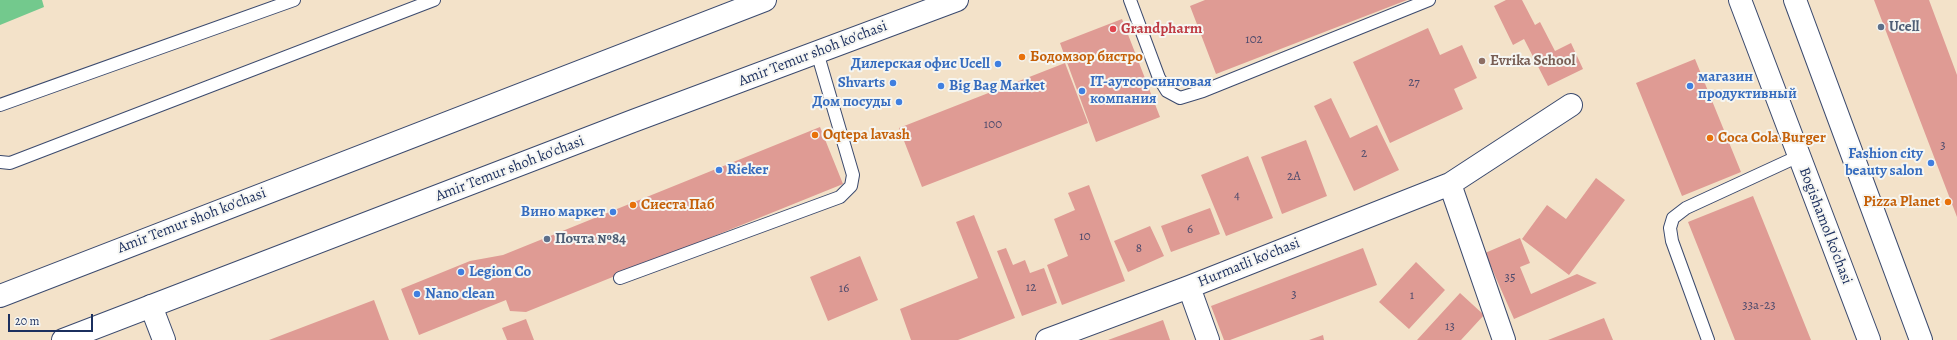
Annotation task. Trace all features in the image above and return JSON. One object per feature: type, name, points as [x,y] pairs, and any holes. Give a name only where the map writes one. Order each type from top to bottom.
[{"type":"main road","name":"Amir Temur shoh ko'chasi","points":[[0,296],[765,0]]},
{"type":"main road","name":"Amir Temur shoh ko'chasi","points":[[63,340],[957,0]]},
{"type":"main road","name":"Bogishamol ko'chasi","points":[[1740,0],[1869,340]]},
{"type":"main road","points":[[1795,0],[1921,340]]},
{"type":"main road","name":"Hurmatli ko'chasi","points":[[1047,340],[1189,287],[1450,184],[1571,104]]},
{"type":"main road","points":[[1450,184],[1504,340]]},
{"type":"main road","points":[[1189,287],[1208,340]]},
{"type":"main road","points":[[151,306],[164,340]]},
{"type":"lane","points":[[0,105],[294,0]]},
{"type":"lane","points":[[0,162],[10,164],[434,0]]},
{"type":"lane","points":[[1130,0],[1159,78],[1168,91],[1180,98],[1429,0]]},
{"type":"lane","points":[[620,278],[840,197],[851,186],[853,175],[817,52]]},
{"type":"lane","points":[[1708,340],[1672,241],[1670,228],[1673,218],[1686,208],[1799,156]]},
{"type":"green space","points":[[0,0],[42,0],[44,7],[0,25]]},
{"type":"building","points":[[1205,0],[1407,0],[1216,74],[1190,6]]},
{"type":"building","points":[[1506,0],[1522,0],[1535,25],[1540,22],[1555,51],[1571,43],[1583,69],[1548,86],[1524,39],[1513,45],[1494,6]]},
{"type":"building","points":[[1874,0],[1929,0],[1957,75],[1957,217]]},
{"type":"building","points":[[1122,19],[1160,117],[1096,142],[1060,43]]},
{"type":"building","points":[[1428,28],[1440,55],[1462,45],[1477,78],[1454,89],[1463,109],[1390,143],[1353,62]]},
{"type":"building","points":[[1695,59],[1741,172],[1682,196],[1636,83]]},
{"type":"building","points":[[1065,63],[1088,123],[922,187],[899,128]]},
{"type":"building","points":[[1331,98],[1350,138],[1377,125],[1399,170],[1354,191],[1314,106]]},
{"type":"building","points":[[820,127],[843,184],[526,312],[510,311],[506,300],[419,335],[401,289],[470,261],[503,255]]},
{"type":"building","points":[[1306,140],[1327,196],[1282,214],[1261,157]]},
{"type":"building","points":[[1248,156],[1273,218],[1226,236],[1201,175]]},
{"type":"building","points":[[1596,178],[1625,200],[1569,275],[1522,239],[1547,205],[1566,219]]},
{"type":"building","points":[[1089,185],[1125,281],[1062,305],[1047,265],[1068,256],[1054,219],[1075,210],[1068,193]]},
{"type":"building","points":[[1753,196],[1811,340],[1735,340],[1688,222]]},
{"type":"building","points":[[1210,208],[1220,234],[1171,252],[1161,226]]},
{"type":"building","points":[[974,215],[1015,318],[958,340],[911,340],[900,309],[978,278],[956,222]]},
{"type":"building","points":[[1150,226],[1164,256],[1128,272],[1114,241]]},
{"type":"building","points":[[1520,238],[1530,263],[1520,267],[1531,294],[1577,274],[1597,283],[1514,319],[1485,253]]},
{"type":"building","points":[[1006,248],[1013,265],[1025,260],[1030,273],[1044,268],[1057,303],[1022,316],[997,251]]},
{"type":"building","points":[[1363,248],[1377,285],[1230,340],[1224,340],[1211,306]]},
{"type":"building","points":[[860,256],[878,300],[828,321],[810,277]]},
{"type":"building","points":[[1416,262],[1445,290],[1409,329],[1379,302]]},
{"type":"building","points":[[1460,293],[1484,315],[1461,340],[1417,340]]},
{"type":"building","points":[[374,300],[389,340],[269,340]]},
{"type":"building","points":[[1604,318],[1613,340],[1548,340]]},
{"type":"building","points":[[526,319],[534,340],[507,340],[502,328]]},
{"type":"building","points":[[1163,320],[1170,340],[1108,340]]},
{"type":"building","points":[[1323,335],[1324,340],[1309,340]]},
{"type":"place","name":"Ucell","points":[[1881,27]]},
{"type":"place","name":"Grandpharm","points":[[1113,29]]},
{"type":"place","name":"Бодомзор бистро","points":[[1022,57]]},
{"type":"place","name":"Evrika School","points":[[1482,61]]},
{"type":"place","name":"Дилерская офис Ucell","points":[[998,64]]},
{"type":"place","name":"Shvarts","points":[[893,83]]},
{"type":"place","name":"Big Bag Market","points":[[941,86]]},
{"type":"place","name":"магазин продуктивный","points":[[1690,86]]},
{"type":"place","name":"IT-aутсорсинговая компания","points":[[1082,91]]},
{"type":"place","name":"Дом посуды","points":[[899,102]]},
{"type":"place","name":"Oqtepa lavash","points":[[815,135]]},
{"type":"place","name":"Coca Cola Burger","points":[[1710,138]]},
{"type":"place","name":"Fashion city beauty salon","points":[[1931,163]]},
{"type":"place","name":"Rieker","points":[[719,170]]},
{"type":"place","name":"Pizza Planet","points":[[1948,202]]},
{"type":"place","name":"Сиеста Паб","points":[[633,205]]},
{"type":"place","name":"Вино маркет","points":[[613,212]]},
{"type":"place","name":"Почта №84","points":[[547,239]]},
{"type":"place","name":"Legion Co","points":[[461,272]]},
{"type":"place","name":"Nano clean","points":[[417,294]]}]
